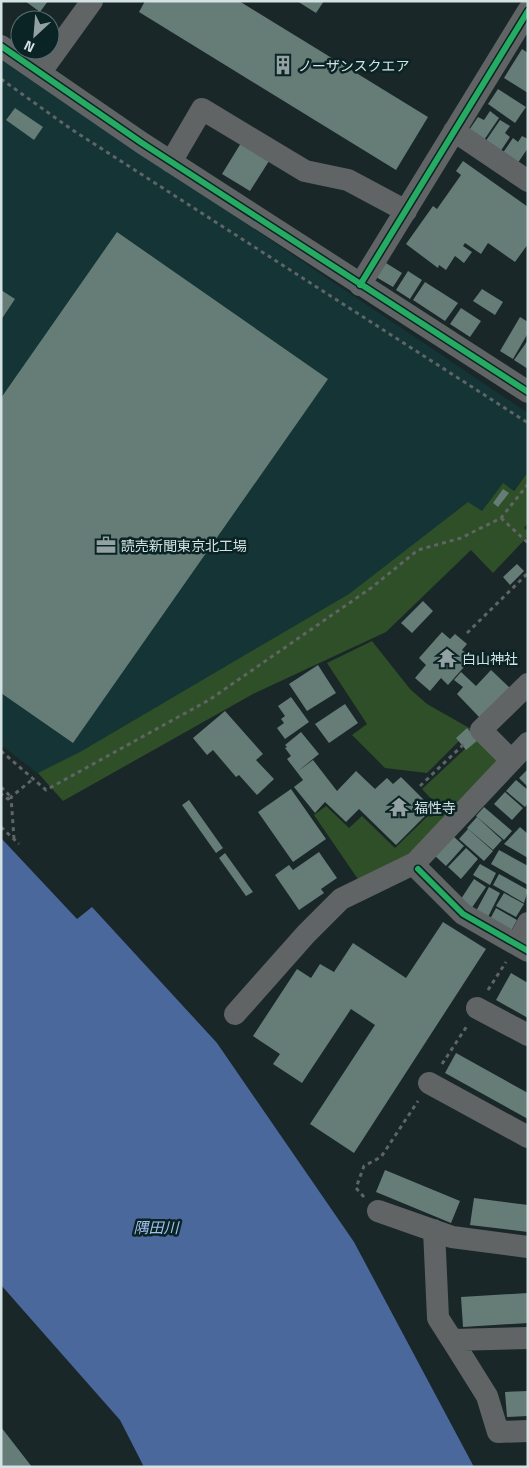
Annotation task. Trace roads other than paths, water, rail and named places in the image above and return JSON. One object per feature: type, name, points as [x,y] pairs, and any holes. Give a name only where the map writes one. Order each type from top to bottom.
[{"type":"street","points":[[40,73],[92,1]]},
{"type":"street","points":[[360,285],[528,11]]},
{"type":"street","points":[[1,46],[171,162],[528,392]]},
{"type":"street","points":[[171,162],[202,109],[305,171],[348,180],[406,211]]},
{"type":"street","points":[[454,132],[528,181]]},
{"type":"street","points":[[511,760],[481,730],[528,684]]},
{"type":"street","points":[[235,1014],[306,934],[341,899],[417,866],[528,742]]},
{"type":"street","points":[[417,866],[463,914],[522,948],[528,923]]},
{"type":"street","points":[[477,1008],[528,1035]]},
{"type":"street","points":[[429,1083],[528,1136]]},
{"type":"street","points":[[378,1211],[452,1237],[528,1247]]},
{"type":"street","points":[[434,1230],[438,1318],[487,1396],[498,1432],[528,1431]]},
{"type":"street","points":[[452,1340],[528,1338]]},
{"type":"water","name":"隅田川","points":[[1,838],[77,919],[92,907],[217,1043],[354,1242],[474,1467],[144,1467],[120,1420],[1,1285]]},
{"type":"place","name":"ノーザンスクエア","points":[[283,65]]},
{"type":"place","name":"読売新聞東京北工場","points":[[106,545]]},
{"type":"place","name":"白山神社","points":[[447,658]]},
{"type":"place","name":"福性寺","points":[[399,807]]}]
